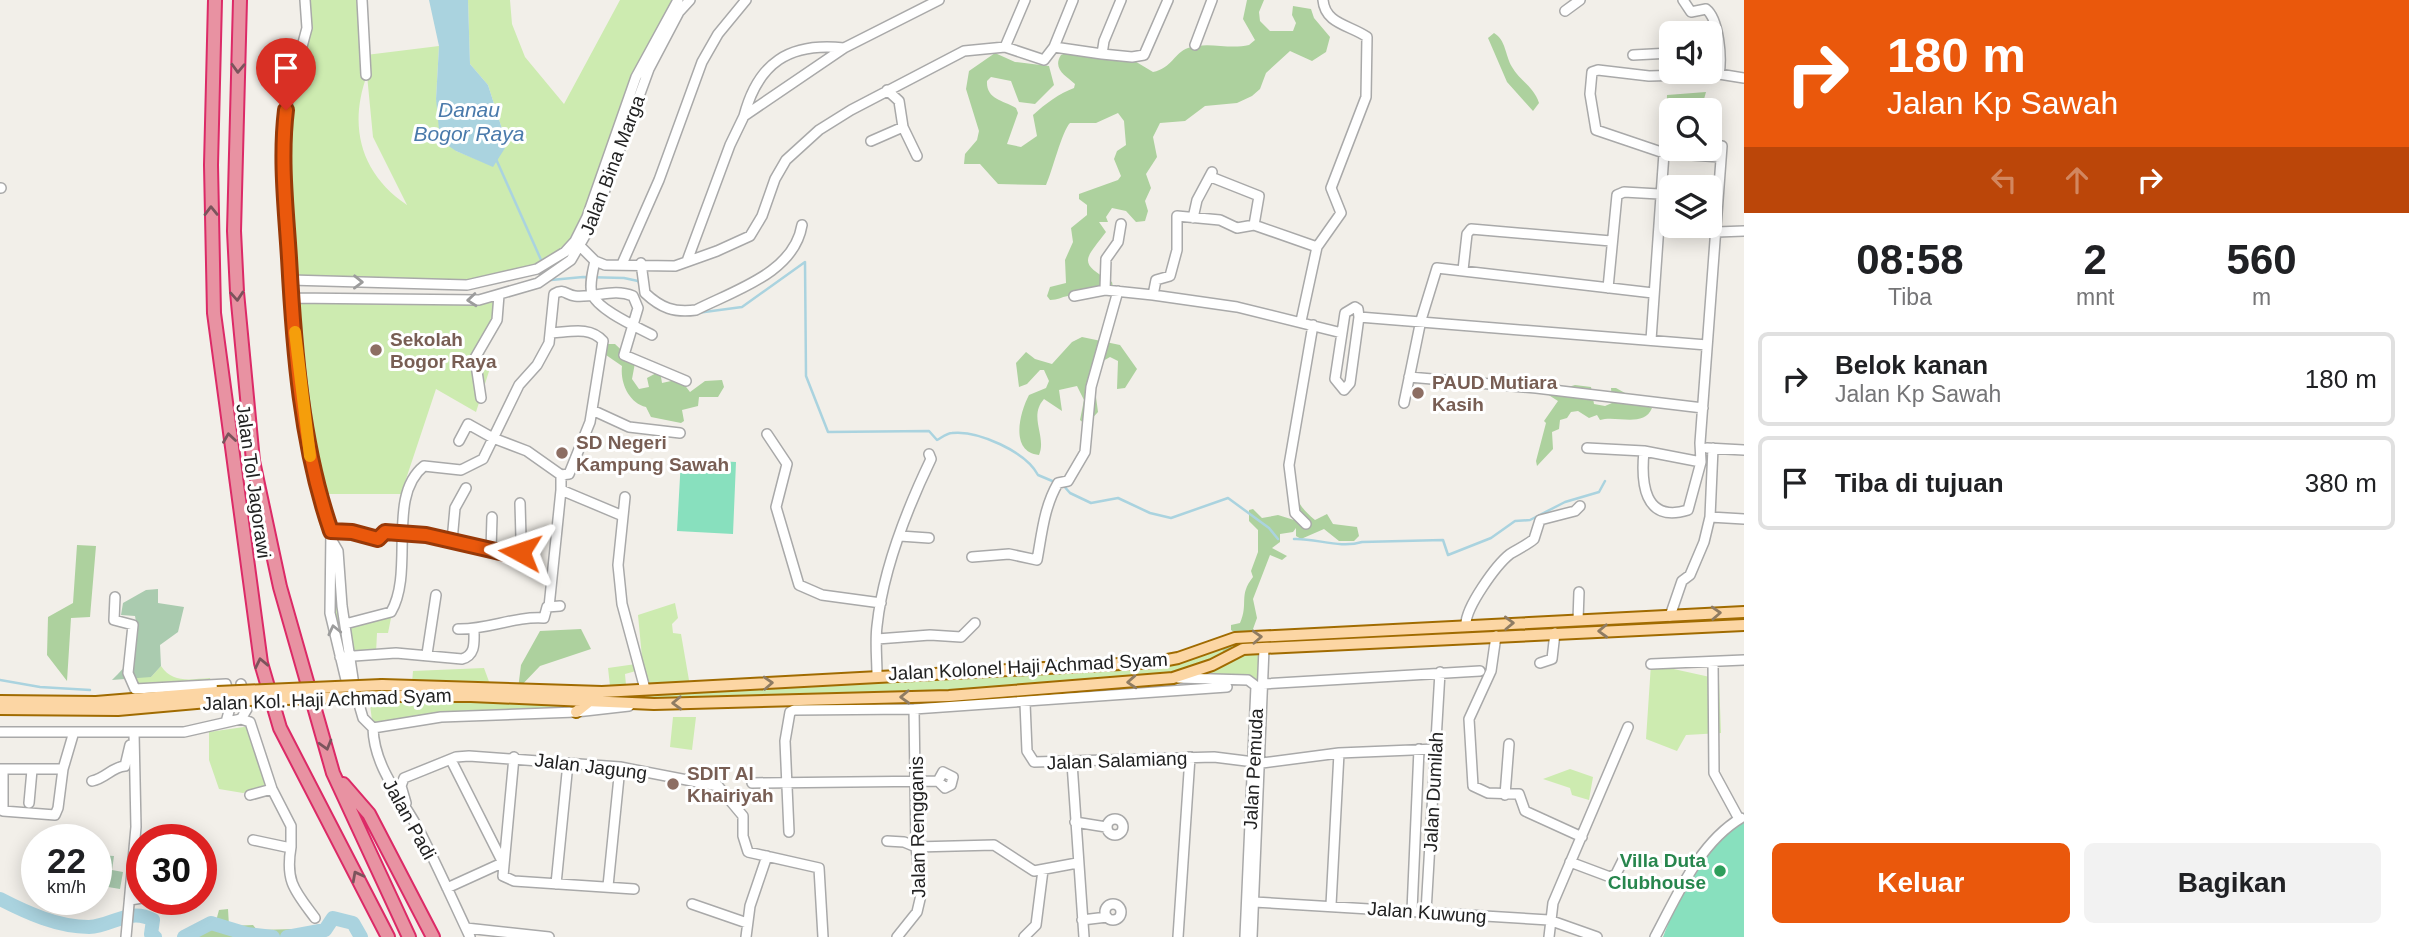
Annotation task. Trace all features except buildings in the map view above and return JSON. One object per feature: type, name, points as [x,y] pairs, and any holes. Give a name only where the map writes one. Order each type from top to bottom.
[{"type":"highway","name":"Jalan Tol Jagorawi","points":[[215,0],[211,165],[214,313],[261,663],[280,728],[388,937]]},
{"type":"highway","name":"Jalan Tol Jagorawi","points":[[240,0],[234,231],[253,461],[280,587],[334,773],[409,937]]},
{"type":"highway","points":[[334,773],[369,814],[433,937]]},
{"type":"main road","name":"Jalan Kolonel Haji Achmad Syam","points":[[654,704],[949,696],[1173,678],[1212,665],[1243,649],[1671,628],[1689,621],[1744,612]]},
{"type":"main road","name":"Jalan Kolonel Haji Achmad Syam","points":[[602,692],[877,675],[1157,662],[1192,654],[1235,638],[1670,616],[1689,621]]},
{"type":"main road","points":[[1689,621],[1744,625]]},
{"type":"main road","points":[[1361,631],[1362,643]]},
{"type":"main road","points":[[849,699],[851,677]]},
{"type":"main road","points":[[834,698],[836,678]]},
{"type":"main road","name":"Jalan Kol. Haji Achmad Syam","points":[[382,691],[471,696],[576,707],[589,702],[654,704]]},
{"type":"main road","name":"Jalan Kol. Haji Achmad Syam","points":[[0,701],[96,702],[382,691],[602,692]]},
{"type":"main road","points":[[589,702],[602,692]]},
{"type":"main road","name":"Jalan Kol. Haji Achmad Syam","points":[[0,709],[118,710],[218,697]]},
{"type":"street","points":[[305,0],[307,28],[289,95],[284,138],[291,298],[313,470],[338,551],[345,624],[357,696]]},
{"type":"street","points":[[362,0],[366,75]]},
{"type":"street","name":"Jalan Bina Marga","points":[[578,244],[636,77],[678,0]]},
{"type":"street","name":"Jalan Bina Marga","points":[[291,298],[479,300],[534,284],[568,256],[594,220],[649,69],[679,12],[690,0]]},
{"type":"street","points":[[622,264],[659,180],[702,62],[718,34],[746,0]]},
{"type":"street","points":[[744,116],[844,48],[939,0]]},
{"type":"street","points":[[1005,47],[1025,0]]},
{"type":"street","points":[[594,265],[641,263],[670,266],[750,236],[762,216],[775,179],[791,154],[819,130],[887,90],[964,51],[1005,47],[1044,60],[1055,47],[1073,0]]},
{"type":"street","points":[[1102,54],[1104,41],[1121,0]]},
{"type":"street","points":[[1055,47],[1132,57],[1144,55],[1168,0]]},
{"type":"street","points":[[1195,45],[1212,0]]},
{"type":"street","points":[[1565,11],[1580,0]]},
{"type":"street","points":[[1683,0],[1692,12],[1709,10],[1711,21]]},
{"type":"street","points":[[1301,321],[1317,247],[1339,218],[1341,209],[1331,192],[1332,183],[1361,118],[1368,76],[1367,37],[1334,21],[1324,4]]},
{"type":"street","points":[[687,261],[730,145],[756,82],[763,72],[780,58],[820,45],[844,48]]},
{"type":"street","points":[[1633,55],[1659,54]]},
{"type":"street","points":[[1659,76],[1593,71],[1590,94],[1596,130],[1659,151]]},
{"type":"street","points":[[1722,74],[1744,78]]},
{"type":"street","points":[[887,90],[898,101],[903,127],[917,156]]},
{"type":"street","points":[[871,141],[903,127]]},
{"type":"street","points":[[1193,218],[1197,200],[1211,174],[1259,196],[1254,225]]},
{"type":"street","points":[[1608,288],[1618,193],[1659,194]]},
{"type":"street","points":[[1651,340],[1659,208]]},
{"type":"street","points":[[1153,295],[1156,280],[1170,276],[1175,260],[1178,242],[1176,217],[1220,220],[1237,228],[1254,225],[1317,247]]},
{"type":"street","points":[[641,263],[645,293],[653,301],[679,313],[696,310],[785,262],[799,242],[802,225]]},
{"type":"street","points":[[1105,290],[1106,259],[1118,242],[1121,225]]},
{"type":"street","points":[[1463,270],[1467,234],[1471,229],[1611,241]]},
{"type":"street","points":[[1722,232],[1744,231]]},
{"type":"street","points":[[1644,451],[1642,475],[1646,496],[1655,506],[1667,511],[1685,511],[1690,506],[1701,462],[1716,238]]},
{"type":"street","points":[[578,244],[594,265],[592,294],[600,304],[652,335]]},
{"type":"street","points":[[290,280],[467,285],[532,270],[568,256]]},
{"type":"street","points":[[532,270],[534,284]]},
{"type":"street","points":[[1404,402],[1421,320],[1435,270],[1463,270],[1653,293]]},
{"type":"street","points":[[345,624],[391,612],[397,594],[405,500],[416,472],[424,466],[461,470],[483,459],[519,385],[545,353],[552,333],[554,294],[558,291],[563,290],[573,296],[624,292],[633,296],[638,308],[631,324],[624,355],[686,381]]},
{"type":"street","points":[[1074,296],[1105,290],[1153,295],[1237,307],[1342,333]]},
{"type":"street","points":[[972,557],[1009,554],[1037,561],[1044,519],[1052,494],[1058,483],[1068,481],[1086,452],[1091,387],[1118,291]]},
{"type":"street","points":[[481,398],[475,358],[497,320],[499,295]]},
{"type":"street","points":[[1358,309],[1359,317],[1349,383],[1345,390],[1335,379],[1347,310],[1358,309]]},
{"type":"street","points":[[1359,317],[1707,345]]},
{"type":"street","points":[[1306,524],[1295,513],[1289,465],[1313,325]]},
{"type":"street","points":[[459,442],[468,424],[493,438],[527,451],[561,475],[569,474],[592,410],[603,341],[596,333],[552,333]]},
{"type":"street","points":[[1409,377],[1536,388],[1703,408]]},
{"type":"street","points":[[592,410],[629,427],[680,433]]},
{"type":"street","points":[[766,434],[787,464],[776,508],[799,585],[822,595],[881,603]]},
{"type":"street","points":[[1702,447],[1744,450]]},
{"type":"street","points":[[1587,448],[1644,451],[1701,462]]},
{"type":"street","points":[[1670,616],[1682,581],[1690,575],[1704,542],[1710,517],[1713,448]]},
{"type":"street","points":[[877,675],[881,603],[918,483],[931,459],[929,454]]},
{"type":"street","points":[[458,629],[474,630],[522,617],[544,618],[546,608],[554,606],[561,475]]},
{"type":"street","points":[[452,541],[455,508],[466,488]]},
{"type":"street","points":[[561,490],[623,516]]},
{"type":"street","points":[[625,497],[618,565],[622,604],[645,689]]},
{"type":"street","points":[[331,535],[352,532],[378,539],[385,532],[404,533],[513,555],[520,552],[520,503]]},
{"type":"street","points":[[1466,625],[1468,612],[1493,573],[1508,556],[1534,540],[1539,520],[1575,512],[1580,506]]},
{"type":"street","points":[[491,550],[492,517]]},
{"type":"street","points":[[1710,517],[1744,519]]},
{"type":"street","name":"Jalan Padi","points":[[331,535],[330,613],[346,680],[357,696],[363,718],[373,728],[373,740],[385,773],[468,933]]},
{"type":"street","points":[[900,536],[929,538]]},
{"type":"street","points":[[1578,620],[1579,592]]},
{"type":"street","points":[[428,654],[436,595]]},
{"type":"street","points":[[115,597],[114,620],[133,625],[128,674],[135,689],[226,684],[231,704],[226,722]]},
{"type":"street","points":[[877,639],[930,635],[961,637],[975,623]]},
{"type":"street","points":[[340,657],[428,654],[457,660],[466,658],[474,648],[474,630]]},
{"type":"street","points":[[1540,663],[1552,659],[1555,633]]},
{"type":"street","points":[[1496,636],[1491,671],[1473,706],[1468,727],[1473,754],[1473,786],[1505,795],[1519,794],[1525,811],[1582,837]]},
{"type":"street","name":"Jalan Pemuda","points":[[1245,937],[1264,684],[1264,648]]},
{"type":"street","points":[[1651,664],[1744,660]]},
{"type":"street","points":[[1655,937],[1700,859],[1741,818],[1723,794],[1714,773],[1713,662]]},
{"type":"street","points":[[1264,684],[1480,671]]},
{"type":"street","name":"Jalan Dumilah","points":[[1426,912],[1440,672]]},
{"type":"street","name":"Jalan Pemuda","points":[[1173,678],[1253,682],[1256,687],[1258,763],[1252,937]]},
{"type":"street","points":[[241,684],[247,709],[242,719]]},
{"type":"street","points":[[789,832],[789,783],[785,741],[790,712],[793,710],[914,709],[1227,687]]},
{"type":"street","name":"Jalan Salamiang","points":[[1025,703],[1028,758],[1034,762],[1190,758],[1258,763],[1339,752],[1436,749]]},
{"type":"street","points":[[373,728],[441,716],[654,704]]},
{"type":"street","name":"Jalan Rengganis","points":[[897,937],[919,906],[921,883],[916,847],[914,709]]},
{"type":"street","points":[[0,732],[184,732],[242,719],[250,722],[271,789],[291,826],[289,878],[315,918]]},
{"type":"street","points":[[1549,937],[1549,920],[1570,862],[1608,766],[1628,727]]},
{"type":"street","points":[[92,781],[106,776],[115,767],[125,766],[132,733]]},
{"type":"street","points":[[132,733],[136,824]]},
{"type":"street","points":[[62,769],[1,769],[4,811],[51,816],[58,808],[62,769],[73,734]]},
{"type":"street","points":[[1505,795],[1510,744]]},
{"type":"street","name":"Jalan Dumilah","points":[[1412,911],[1419,748]]},
{"type":"street","points":[[1331,905],[1339,752]]},
{"type":"street","name":"Jalan Jagung","points":[[405,808],[401,786],[404,778],[469,756],[514,757],[620,767],[718,786],[743,816],[743,836],[748,852],[819,867],[823,937]]},
{"type":"street","points":[[503,876],[502,863],[514,757]]},
{"type":"street","points":[[1178,937],[1190,758]]},
{"type":"street","points":[[451,760],[502,863]]},
{"type":"street","points":[[556,884],[568,763]]},
{"type":"street","points":[[1072,763],[1084,937]]},
{"type":"street","points":[[608,886],[620,767]]},
{"type":"street","points":[[29,803],[32,770]]},
{"type":"street","points":[[752,783],[938,781]]},
{"type":"street","points":[[250,794],[271,789]]},
{"type":"street","points":[[1075,822],[1106,827]]},
{"type":"street","points":[[253,840],[291,847]]},
{"type":"street","points":[[887,841],[904,842],[916,847],[994,845],[1025,867],[1043,870],[1077,863]]},
{"type":"street","points":[[746,937],[747,923],[767,856]]},
{"type":"street","points":[[1570,862],[1610,877],[1616,874],[1623,860]]},
{"type":"street","points":[[447,888],[502,863]]},
{"type":"street","points":[[1024,937],[1036,925],[1043,870]]},
{"type":"street","points":[[480,872],[514,881],[634,889]]},
{"type":"street","name":"Jalan Kuwung","points":[[1254,902],[1549,920],[1597,937]]},
{"type":"street","points":[[692,904],[747,923]]},
{"type":"street","points":[[126,937],[128,915]]},
{"type":"street","points":[[1082,920],[1107,917]]},
{"type":"street","points":[[468,933],[550,937]]},
{"type":"green space","points":[[305,0],[362,0],[366,55],[439,46],[436,99],[456,151],[493,166],[503,132],[488,85],[470,64],[468,0],[510,0],[512,24],[525,57],[564,104],[620,0],[678,0],[649,49],[575,241],[537,269],[487,282],[290,280],[282,164],[286,110],[303,50]],"holes":[[[367,75],[373,137],[407,205],[379,179],[363,148],[359,113]]]},
{"type":"green space","points":[[1247,0],[1264,0],[1259,12],[1260,21],[1270,31],[1293,31],[1296,23],[1292,15],[1293,6],[1311,9],[1314,18],[1330,37],[1326,52],[1312,61],[1290,51],[1266,73],[1260,89],[1252,96],[1237,103],[1205,106],[1185,121],[1160,123],[1153,137],[1157,157],[1146,174],[1151,188],[1145,201],[1148,211],[1145,221],[1136,222],[1126,211],[1112,208],[1106,217],[1108,222],[1099,222],[1106,232],[1089,255],[1089,265],[1112,282],[1113,287],[1097,296],[1074,295],[1050,300],[1047,296],[1050,287],[1066,283],[1065,260],[1073,242],[1071,228],[1087,215],[1087,205],[1079,199],[1079,194],[1118,180],[1121,176],[1114,159],[1117,151],[1126,145],[1124,121],[1118,113],[1096,123],[1070,123],[1046,185],[998,184],[980,164],[964,164],[965,154],[977,140],[979,131],[966,89],[969,71],[995,53],[1015,62],[1049,66],[1054,85],[1035,104],[1019,102],[1011,81],[991,77],[987,81],[992,95],[1016,108],[1018,113],[1007,144],[1021,147],[1037,136],[1033,115],[1053,99],[1074,88],[1075,84],[1059,68],[1061,55],[1069,52],[1133,60],[1153,72],[1165,67],[1188,48],[1203,45],[1249,45],[1255,40],[1243,19]]},
{"type":"green space","points":[[1494,33],[1501,40],[1515,72],[1537,97],[1539,103],[1533,111],[1507,82],[1488,38]]},
{"type":"green space","points":[[1706,92],[1704,98],[1667,98],[1667,95]]},
{"type":"green space","points":[[499,295],[497,320],[482,359],[491,365],[476,412],[436,389],[401,494],[319,494],[291,298],[424,300]]},
{"type":"green space","points":[[1082,337],[1120,345],[1137,369],[1125,388],[1117,389],[1118,361],[1110,357],[1103,361],[1094,382],[1098,412],[1086,425],[1080,420],[1084,400],[1077,386],[1059,390],[1062,411],[1044,399],[1037,420],[1041,448],[1039,455],[1030,452],[1020,440],[1022,412],[1029,395],[1046,388],[1049,381],[1044,370],[1040,370],[1027,384],[1019,387],[1016,363],[1026,352],[1035,359],[1052,364],[1072,342]]},
{"type":"green space","points":[[607,344],[615,344],[635,363],[632,379],[639,389],[649,387],[647,378],[660,371],[662,383],[680,379],[690,392],[705,381],[722,380],[724,387],[718,397],[699,397],[698,406],[682,410],[684,421],[681,423],[651,417],[646,407],[630,397],[623,379],[622,366],[606,355]]},
{"type":"green space","points":[[1553,384],[1565,388],[1575,385],[1591,387],[1594,404],[1605,406],[1612,403],[1611,388],[1616,388],[1652,408],[1643,418],[1636,419],[1600,420],[1597,415],[1589,418],[1578,411],[1571,412],[1567,418],[1560,420],[1559,429],[1552,432],[1553,449],[1537,466],[1546,423],[1544,421],[1558,401],[1547,394]]},
{"type":"green space","points":[[681,459],[736,462],[733,534],[677,531]]},
{"type":"green space","points":[[1292,468],[1298,499],[1306,512],[1315,520],[1327,514],[1333,524],[1357,527],[1359,536],[1354,541],[1339,541],[1324,529],[1301,539],[1296,536],[1296,528],[1293,532],[1280,534],[1280,542],[1272,548],[1287,556],[1282,560],[1270,555],[1253,599],[1257,618],[1253,629],[1264,648],[1228,657],[1218,644],[1237,634],[1231,630],[1231,625],[1240,623],[1246,589],[1253,577],[1251,571],[1258,552],[1258,530],[1249,521],[1249,510],[1253,509],[1262,518],[1278,515],[1294,520],[1287,479]]},
{"type":"green space","points":[[77,545],[96,546],[90,617],[71,618],[67,681],[47,655],[48,617],[73,603]]},
{"type":"green space","points":[[329,549],[338,551],[345,624],[393,608],[388,633],[377,633],[376,653],[351,655],[356,694],[330,613]]},
{"type":"green space","points":[[158,589],[158,603],[184,607],[178,632],[160,645],[161,666],[151,677],[112,680],[130,659],[136,644],[135,616],[121,615],[123,603],[146,590]]},
{"type":"green space","points":[[675,603],[678,618],[672,624],[673,633],[681,634],[690,686],[1155,662],[1235,638],[1689,615],[1690,627],[1264,648],[1262,763],[1253,682],[1101,682],[847,699],[550,711],[373,728],[369,697],[645,689],[638,615]]},
{"type":"green space","points":[[581,629],[591,649],[540,666],[518,689],[521,665],[540,631]]},
{"type":"green space","points":[[636,664],[636,671],[625,674],[626,685],[610,686],[608,668]]},
{"type":"green space","points":[[1651,664],[1719,679],[1721,733],[1686,735],[1677,751],[1646,739]]},
{"type":"green space","points":[[161,666],[171,676],[210,678],[212,684],[138,690],[129,677],[151,677]]},
{"type":"green space","points":[[484,668],[491,687],[412,683],[413,671]]},
{"type":"green space","points":[[673,717],[696,717],[692,750],[670,747]]},
{"type":"green space","points":[[251,726],[268,785],[243,793],[219,789],[209,760],[209,732]]},
{"type":"green space","points":[[1570,769],[1593,777],[1589,800],[1572,795],[1570,788],[1543,779]]},
{"type":"green space","name":"Villa Duta Clubhouse","points":[[1744,820],[1744,937],[1663,937],[1677,904],[1695,873],[1717,844]]},
{"type":"green space","points":[[112,870],[123,872],[120,889],[112,888]]},
{"type":"green space","points":[[228,909],[229,926],[253,925],[257,930],[295,929],[297,937],[188,937],[188,932],[201,921],[216,921],[219,910]]},
{"type":"water","name":"Danau Bogor Raya","points":[[429,0],[468,0],[470,64],[488,85],[503,132],[505,148],[493,167],[456,151],[440,140],[436,99],[439,46]]},
{"type":"waterway","points":[[496,159],[542,262]]},
{"type":"waterway","points":[[697,313],[742,307],[805,262],[806,376],[828,432],[929,431],[937,440],[950,433],[975,435],[1012,451],[1032,466],[1038,475],[1057,483]]},
{"type":"waterway","points":[[545,268],[551,280],[583,277],[624,278],[638,281],[640,285]]},
{"type":"waterway","points":[[1294,539],[1337,544],[1443,540],[1448,555],[1491,538],[1515,521],[1530,520],[1565,502],[1599,492],[1605,481]]},
{"type":"waterway","points":[[1063,485],[1070,493],[1091,503],[1118,498],[1150,513],[1171,518],[1228,498],[1269,528],[1278,539]]},
{"type":"waterway","points":[[0,680],[40,687],[90,690]]},
{"type":"waterway","points":[[0,899],[66,925],[98,926],[136,915],[153,920],[151,934],[155,937]]},
{"type":"waterway","points":[[287,937],[325,930],[333,918],[353,923],[361,937]]},
{"type":"waterway","points":[[184,937],[211,923],[247,934],[273,937]]},
{"type":"slow traffic","points":[[295,332],[310,456]]},
{"type":"place","name":"Sekolah Bogor Raya","points":[[376,350]]},
{"type":"place","name":"PAUD Mutiara Kasih","points":[[1418,393]]},
{"type":"place","name":"SD Negeri Kampung Sawah","points":[[562,453]]},
{"type":"place","name":"SDIT Al Khairiyah","points":[[673,784]]},
{"type":"place","name":"Villa Duta Clubhouse","points":[[1720,871]]},
{"type":"route","points":[[286,110],[282,164],[291,298],[304,421],[318,494],[331,531],[352,532],[378,539],[385,532],[426,535],[513,555],[520,552]]}]
